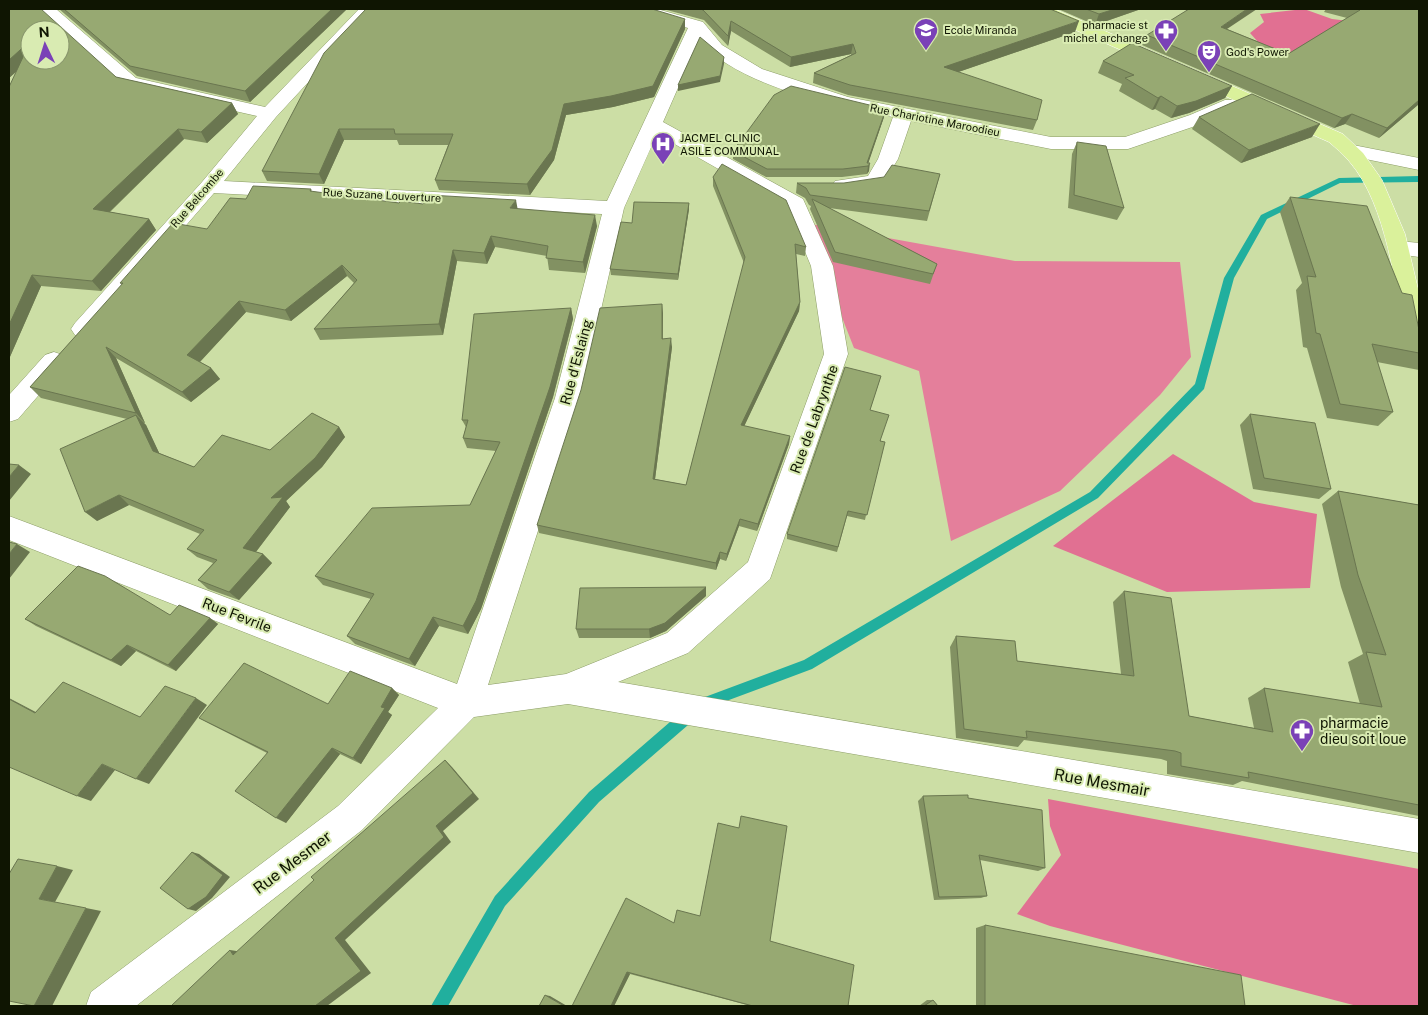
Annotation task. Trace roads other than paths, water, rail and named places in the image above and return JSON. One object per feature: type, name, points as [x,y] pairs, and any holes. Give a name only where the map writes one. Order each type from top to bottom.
[{"type":"main road","points":[[1041,9],[1336,138],[1358,159],[1409,249],[1419,346]]},
{"type":"street","points":[[47,9],[130,82],[269,113]]},
{"type":"street","name":"Rue Belcombe","points":[[9,412],[209,186],[269,113],[368,9]]},
{"type":"street","points":[[641,9],[697,26]]},
{"type":"street","name":"Rue Chariotine Maroodieu","points":[[697,26],[716,49],[756,74],[844,102],[1051,143],[1128,143],[1160,130],[1197,120],[1245,98]]},
{"type":"street","name":"Rue d'Eslaing","points":[[466,703],[568,398],[614,208],[697,26]]},
{"type":"street","points":[[824,185],[875,181],[888,159],[904,114]]},
{"type":"street","name":"Rue de Labrynthe","points":[[568,689],[637,658],[677,643],[760,570],[836,354],[822,266],[796,204],[653,124]]},
{"type":"street","points":[[1358,159],[1419,164]]},
{"type":"street","points":[[762,185],[797,185]]},
{"type":"street","name":"Rue Suzane Louverture","points":[[209,186],[614,208]]},
{"type":"street","name":"Rue Fevrile","points":[[9,528],[466,703]]},
{"type":"street","points":[[466,703],[568,689]]},
{"type":"street","name":"Rue Mesmair","points":[[568,689],[1419,836]]},
{"type":"street","name":"Rue Mesmer","points":[[105,1006],[350,818],[466,703]]},
{"type":"waterway","points":[[702,704],[808,665],[1094,495],[1200,386],[1229,278],[1264,217],[1339,181],[1419,179]]},
{"type":"waterway","points":[[439,1006],[500,901],[594,797],[690,714]]},
{"type":"place","name":"Ecole Miranda","points":[[926,51]]},
{"type":"place","name":"pharmacie st michel archange","points":[[1166,52]]},
{"type":"place","name":"God's Power","points":[[1209,73]]},
{"type":"place","name":"JACMEL CLINIC ASILE COMMUNAL","points":[[663,165]]},
{"type":"place","name":"pharmacie dieu soit loue","points":[[1302,752]]}]
